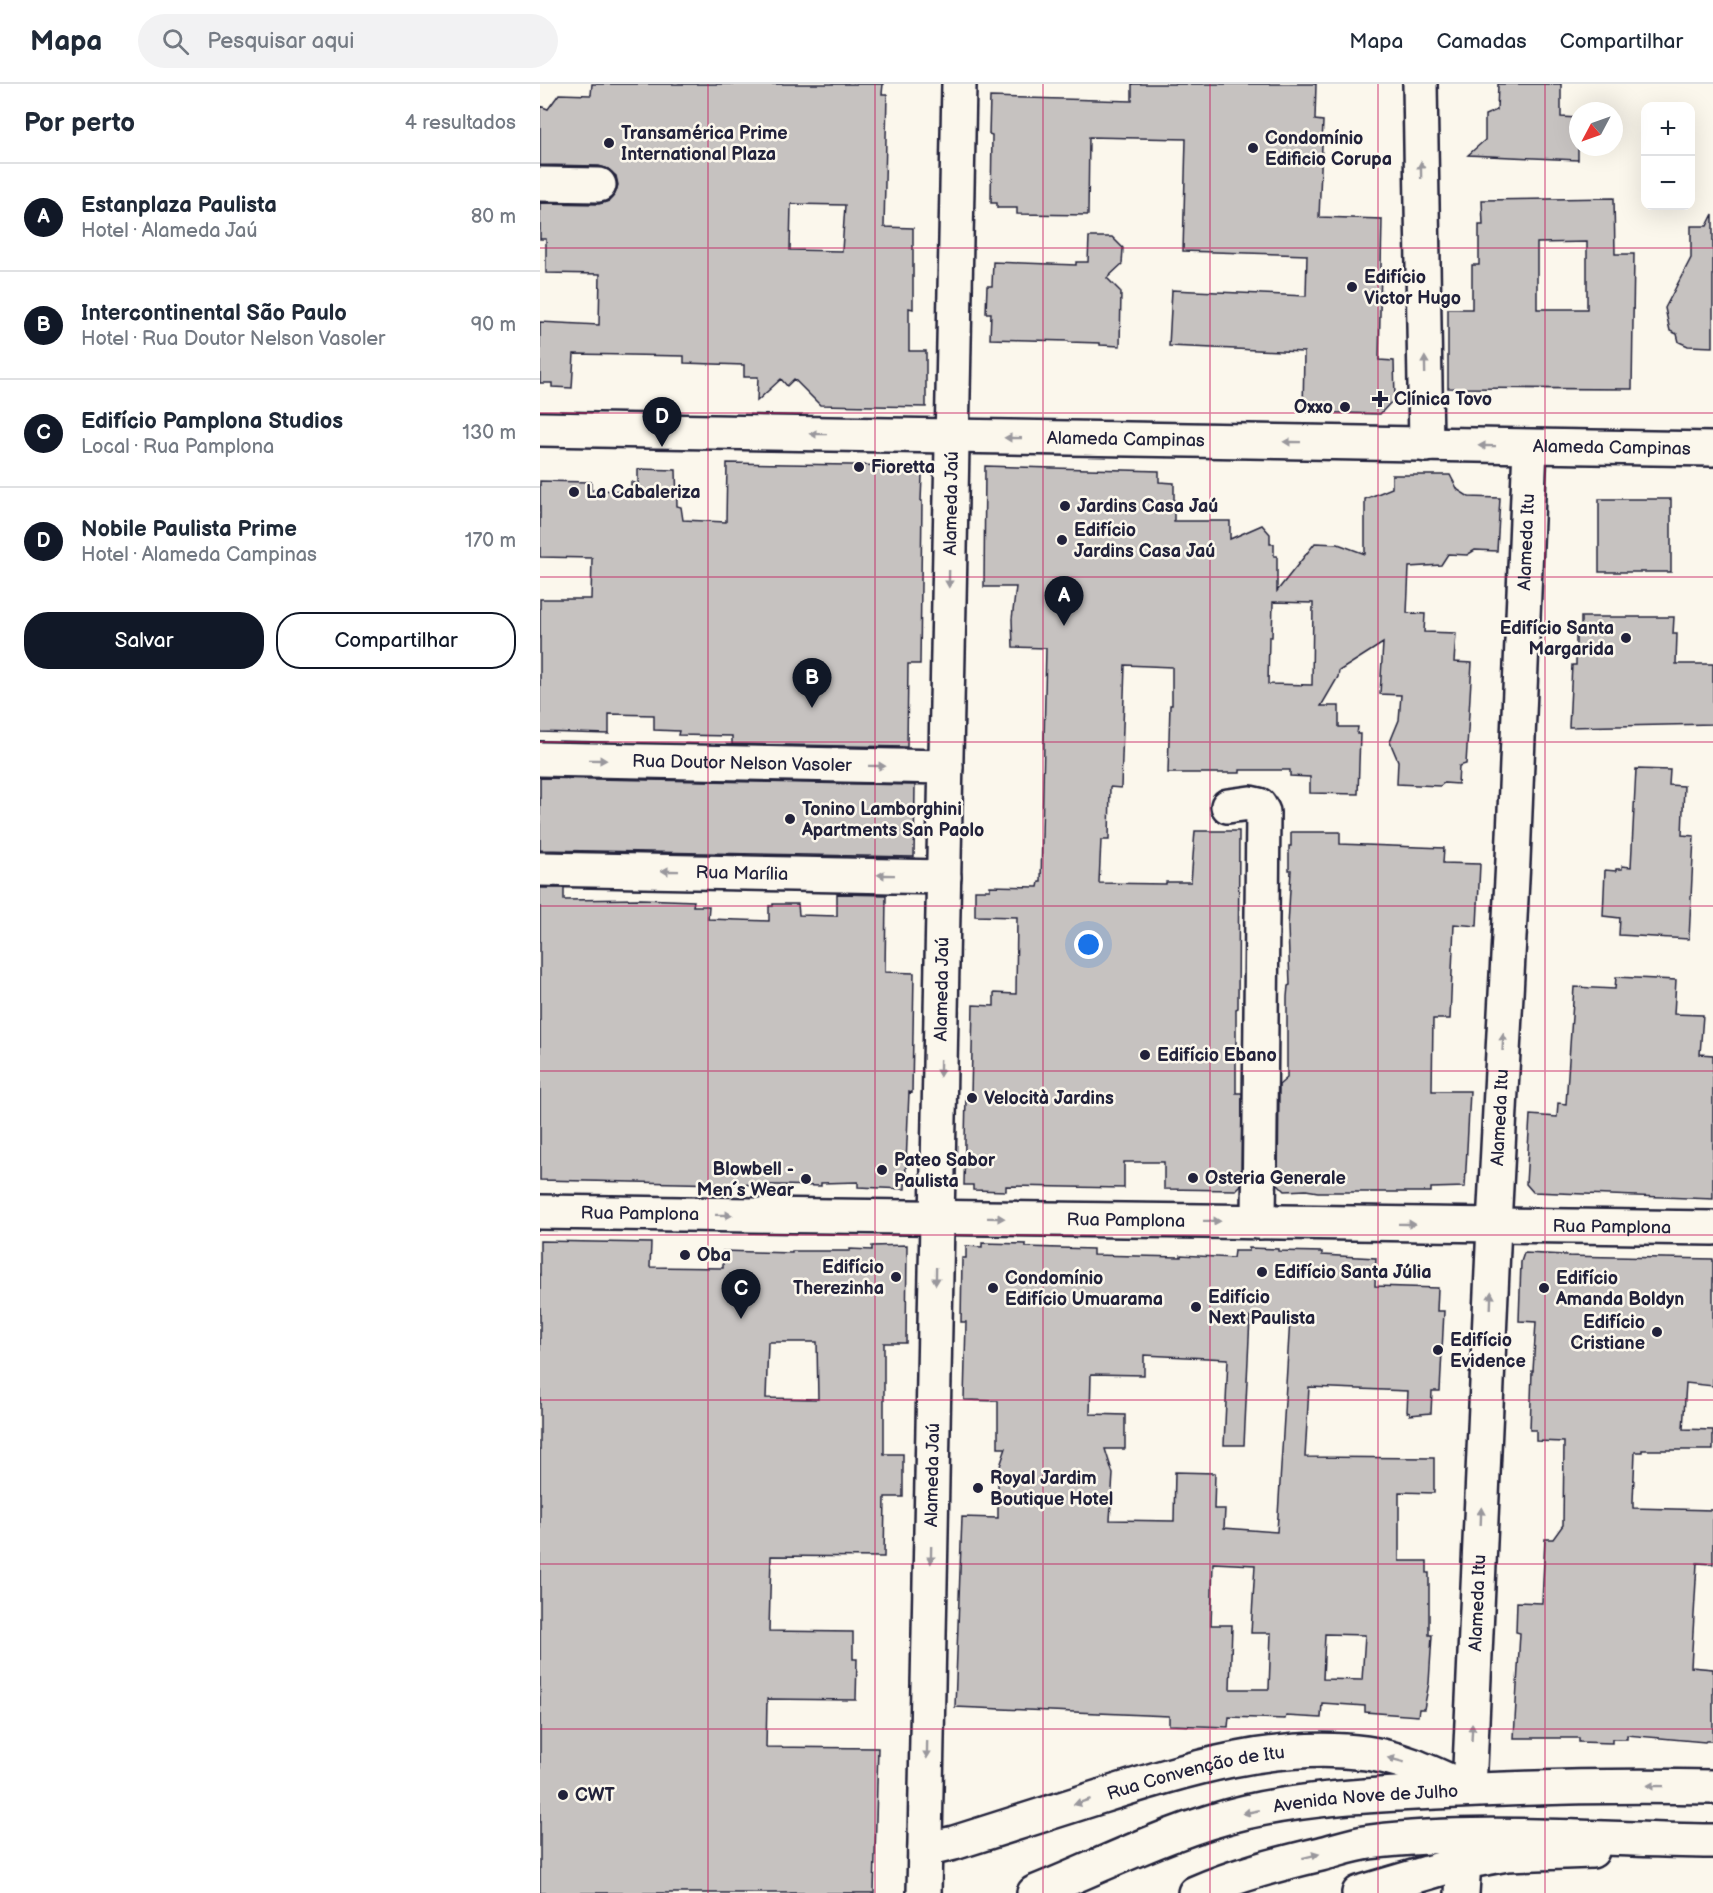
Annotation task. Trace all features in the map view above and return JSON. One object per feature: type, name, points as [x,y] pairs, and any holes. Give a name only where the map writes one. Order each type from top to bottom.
[{"type":"street","name":"Alameda Jaú","points":[[924,1893],[959,84]]},
{"type":"street","points":[[1420,84],[1426,445]]},
{"type":"street","points":[[540,184],[599,185]]},
{"type":"street","name":"Alameda Campinas","points":[[540,429],[1713,449]]},
{"type":"street","name":"Alameda Itu","points":[[1469,1790],[1530,447]]},
{"type":"street","name":"Rua Doutor Nelson Vasoler","points":[[540,759],[946,767]]},
{"type":"street","points":[[1228,806],[1250,803],[1259,805],[1263,812],[1259,1221]]},
{"type":"street","name":"Rua Marília","points":[[540,869],[944,877]]},
{"type":"street","name":"Rua Pamplona","points":[[540,1212],[1713,1227]]},
{"type":"street","name":"Rua Convenção de Itu","points":[[925,1850],[1180,1772],[1279,1753],[1331,1749],[1369,1753],[1413,1765],[1469,1790]]},
{"type":"street","name":"Avenida Nove de Julho","points":[[1034,1893],[1178,1832],[1247,1812],[1346,1796],[1469,1790],[1713,1786]]},
{"type":"street","points":[[1195,1893],[1227,1879],[1368,1842],[1508,1834],[1713,1841]]},
{"type":"street","points":[[1359,1893],[1463,1878],[1507,1854],[1622,1850],[1637,1840]]},
{"type":"building","points":[[592,84],[883,84],[882,94],[887,94],[884,227],[913,228],[913,309],[909,308],[909,351],[926,351],[926,407],[820,405],[794,379],[787,386],[781,379],[757,401],[758,377],[744,377],[744,365],[684,363],[684,356],[574,354],[572,388],[552,387],[552,383],[540,383],[540,322],[599,325],[600,274],[546,273],[546,239],[540,239],[540,203],[599,204],[609,201],[618,185],[616,176],[608,169],[599,166],[540,165],[540,106],[548,109],[559,94],[591,95]],"holes":[[[791,204],[845,205],[842,251],[790,250]]]},
{"type":"building","points":[[1132,84],[1316,84],[1315,120],[1323,121],[1319,217],[1382,219],[1379,360],[1394,361],[1395,398],[1380,414],[1303,412],[1304,352],[1169,346],[1172,290],[1306,296],[1307,255],[1183,251],[1186,139],[1089,137],[1088,215],[1017,214],[1017,208],[997,208],[997,203],[991,203],[990,97],[1132,101]]},
{"type":"building","points":[[1498,84],[1561,84],[1561,117],[1569,117],[1569,156],[1578,156],[1578,160],[1468,155],[1485,140],[1485,115],[1497,110]]},
{"type":"building","points":[[1614,198],[1615,254],[1634,254],[1632,389],[1448,388],[1448,309],[1472,309],[1472,265],[1479,265],[1479,225],[1483,225],[1482,200]],"holes":[[[1587,242],[1587,309],[1537,309],[1537,243]]]},
{"type":"building","points":[[1713,214],[1713,347],[1688,346],[1679,342],[1677,334],[1670,331],[1665,308],[1691,258],[1691,226],[1707,226]]},
{"type":"building","points":[[1089,237],[1112,237],[1123,248],[1122,264],[1107,278],[1121,292],[1120,346],[1068,341],[990,339],[991,313],[986,313],[987,286],[992,286],[993,262],[1076,265],[1076,262],[1088,262]]},
{"type":"building","points":[[727,463],[913,466],[922,476],[920,664],[908,664],[907,747],[732,744],[732,736],[678,735],[679,731],[654,730],[654,715],[609,714],[609,734],[540,732],[540,599],[591,599],[592,558],[540,557],[540,481],[591,482],[591,490],[631,491],[631,482],[638,484],[638,469],[676,470],[677,506],[681,507],[683,520],[726,522]]},
{"type":"building","points":[[985,466],[1159,471],[1159,482],[1174,483],[1174,521],[1230,521],[1230,539],[1262,525],[1270,534],[1270,544],[1274,544],[1274,556],[1277,556],[1277,591],[1315,543],[1338,544],[1365,554],[1365,499],[1392,488],[1392,475],[1450,475],[1458,490],[1469,497],[1500,498],[1497,551],[1475,550],[1467,555],[1448,554],[1441,565],[1409,567],[1407,613],[1425,614],[1424,632],[1456,633],[1454,662],[1472,663],[1466,764],[1459,766],[1458,784],[1444,783],[1440,786],[1397,784],[1398,761],[1390,742],[1399,720],[1401,695],[1380,694],[1383,643],[1339,671],[1338,677],[1321,706],[1339,706],[1339,727],[1358,727],[1357,734],[1360,734],[1358,794],[1310,793],[1310,777],[1290,776],[1290,770],[1168,773],[1172,667],[1125,665],[1121,788],[1110,787],[1109,840],[1101,840],[1099,883],[1191,882],[1195,831],[1239,831],[1236,1093],[1242,1093],[1241,1185],[1236,1190],[1164,1189],[1164,1162],[1124,1162],[1124,1188],[1006,1186],[1006,1191],[973,1190],[973,1185],[964,1185],[966,1096],[971,1096],[973,1005],[994,1006],[994,993],[1016,994],[1017,917],[975,916],[975,890],[990,890],[990,886],[1038,887],[1041,882],[1046,648],[1013,647],[1012,619],[1016,587],[984,587]],"holes":[[[1273,602],[1313,603],[1312,685],[1268,684],[1269,637],[1272,637]]]},
{"type":"building","points":[[1599,499],[1671,499],[1671,572],[1599,572]]},
{"type":"building","points":[[1581,617],[1674,617],[1673,634],[1677,634],[1676,664],[1713,664],[1713,724],[1569,727],[1572,665],[1576,665],[1576,630],[1581,629]]},
{"type":"building","points":[[1636,769],[1670,770],[1669,785],[1684,786],[1682,835],[1694,836],[1689,939],[1619,935],[1620,918],[1603,916],[1605,870],[1616,871],[1616,869],[1622,869],[1622,866],[1631,867]]},
{"type":"building","name":"Tonino Lamborghini Apartments San Paolo","points":[[540,778],[915,785],[914,857],[540,850]]},
{"type":"building","points":[[1291,832],[1340,832],[1340,844],[1444,848],[1443,863],[1480,864],[1477,926],[1454,924],[1450,1019],[1433,1019],[1432,1091],[1470,1091],[1465,1187],[1431,1188],[1431,1192],[1318,1192],[1285,1191],[1278,1184],[1279,1085],[1287,1078]]},
{"type":"building","points":[[540,888],[564,888],[564,900],[694,901],[693,906],[709,906],[708,919],[769,921],[769,906],[773,904],[798,904],[799,915],[837,916],[837,894],[886,895],[885,972],[914,973],[912,1093],[909,1092],[905,1189],[858,1187],[858,1182],[821,1183],[821,1186],[540,1180]]},
{"type":"building","points":[[1616,977],[1676,980],[1674,1014],[1703,1015],[1700,1054],[1713,1055],[1713,1199],[1533,1192],[1526,1184],[1530,1115],[1557,1117],[1558,1103],[1566,1104],[1574,987],[1615,989]]},
{"type":"building","points":[[540,1241],[651,1243],[650,1267],[723,1268],[723,1251],[792,1253],[792,1251],[872,1250],[872,1246],[907,1245],[906,1343],[884,1343],[884,1454],[903,1454],[903,1497],[885,1497],[884,1557],[771,1556],[769,1631],[853,1632],[853,1659],[857,1659],[856,1700],[767,1699],[766,1747],[878,1748],[874,1893],[540,1893]],"holes":[[[768,1342],[817,1342],[818,1399],[766,1398]]]},
{"type":"building","points":[[982,1243],[1026,1244],[1026,1247],[1093,1249],[1093,1255],[1181,1257],[1181,1255],[1233,1258],[1234,1251],[1249,1251],[1249,1248],[1322,1252],[1322,1255],[1376,1258],[1375,1286],[1438,1288],[1437,1311],[1444,1311],[1440,1391],[1432,1391],[1431,1413],[1410,1415],[1407,1412],[1408,1391],[1309,1387],[1305,1457],[1434,1458],[1434,1493],[1399,1492],[1399,1561],[1427,1561],[1427,1573],[1429,1573],[1429,1635],[1432,1635],[1429,1683],[1424,1709],[1419,1709],[1418,1716],[1365,1712],[1365,1706],[1322,1703],[1321,1718],[1229,1717],[1228,1727],[1169,1725],[1169,1716],[955,1707],[962,1517],[998,1518],[998,1472],[1006,1448],[998,1448],[998,1401],[964,1400],[966,1322],[961,1322],[962,1258],[966,1258],[966,1246],[982,1247]],"holes":[[[1250,1317],[1290,1319],[1277,1532],[1224,1528],[1225,1509],[1214,1509],[1215,1473],[1175,1472],[1174,1521],[1110,1520],[1113,1474],[1105,1449],[1125,1449],[1125,1415],[1090,1414],[1091,1374],[1144,1375],[1144,1355],[1228,1359],[1224,1445],[1244,1445]],[[1213,1563],[1255,1565],[1251,1633],[1271,1633],[1269,1689],[1230,1689],[1232,1625],[1211,1625]],[[1325,1634],[1365,1635],[1362,1680],[1323,1679]]]},
{"type":"building","points":[[1524,1253],[1713,1259],[1713,1386],[1686,1383],[1683,1429],[1713,1430],[1713,1450],[1642,1450],[1642,1452],[1635,1452],[1633,1508],[1713,1510],[1713,1564],[1697,1563],[1691,1667],[1713,1669],[1713,1741],[1627,1735],[1627,1739],[1612,1739],[1612,1743],[1579,1742],[1579,1738],[1514,1738],[1520,1633],[1516,1632],[1517,1602],[1542,1603],[1545,1539],[1553,1539],[1563,1525],[1564,1442],[1536,1441],[1536,1430],[1530,1430],[1536,1322],[1519,1321],[1521,1262]]},
{"type":"place","name":"Transamérica Prime International Plaza","points":[[609,143]]},
{"type":"place","name":"Condomínio Edificio Corupa","points":[[1253,148]]},
{"type":"place","name":"Edifício Victor Hugo","points":[[1352,287]]},
{"type":"place","name":"Clínica Tovo","points":[[1380,399]]},
{"type":"place","name":"Oxxo","points":[[1345,407]]},
{"type":"place","name":"Nobile Paulista Prime","points":[[662,447]]},
{"type":"place","name":"Fioretta","points":[[859,467]]},
{"type":"place","name":"La Cabaleriza","points":[[574,492]]},
{"type":"place","name":"Jardins Casa Jaú","points":[[1065,506]]},
{"type":"place","name":"Edifício Jardins Casa Jaú","points":[[1062,540]]},
{"type":"place","name":"Estanplaza Paulista","points":[[1064,626]]},
{"type":"place","name":"Edifício Santa Margarida","points":[[1626,638]]},
{"type":"place","name":"Intercontinental São Paulo","points":[[812,708]]},
{"type":"place","name":"Tonino Lamborghini Apartments San Paolo","points":[[790,819]]},
{"type":"place","name":"Edifício Ebano","points":[[1145,1055]]},
{"type":"place","name":"Velocità Jardins","points":[[972,1098]]},
{"type":"place","name":"Pateo Sabor Paulista","points":[[882,1170]]},
{"type":"place","name":"Osteria Generale","points":[[1193,1178]]},
{"type":"place","name":"Blowbell - Men´s Wear","points":[[806,1179]]},
{"type":"place","name":"Oba","points":[[685,1255]]},
{"type":"place","name":"Edifício Santa Júlia","points":[[1262,1272]]},
{"type":"place","name":"Edifício Therezinha","points":[[896,1277]]},
{"type":"place","name":"Condomínio Edifício Umuarama","points":[[993,1288]]},
{"type":"place","name":"Edifício Amanda Boldyn","points":[[1544,1288]]},
{"type":"place","name":"Edifício Next Paulista","points":[[1196,1307]]},
{"type":"place","name":"Edifício Pamplona Studios","points":[[741,1319]]},
{"type":"place","name":"Edifício Cristiane","points":[[1657,1332]]},
{"type":"place","name":"Edifício Evidence","points":[[1438,1350]]},
{"type":"place","name":"Royal Jardim Boutique Hotel","points":[[978,1488]]},
{"type":"place","name":"CWT","points":[[563,1795]]}]
